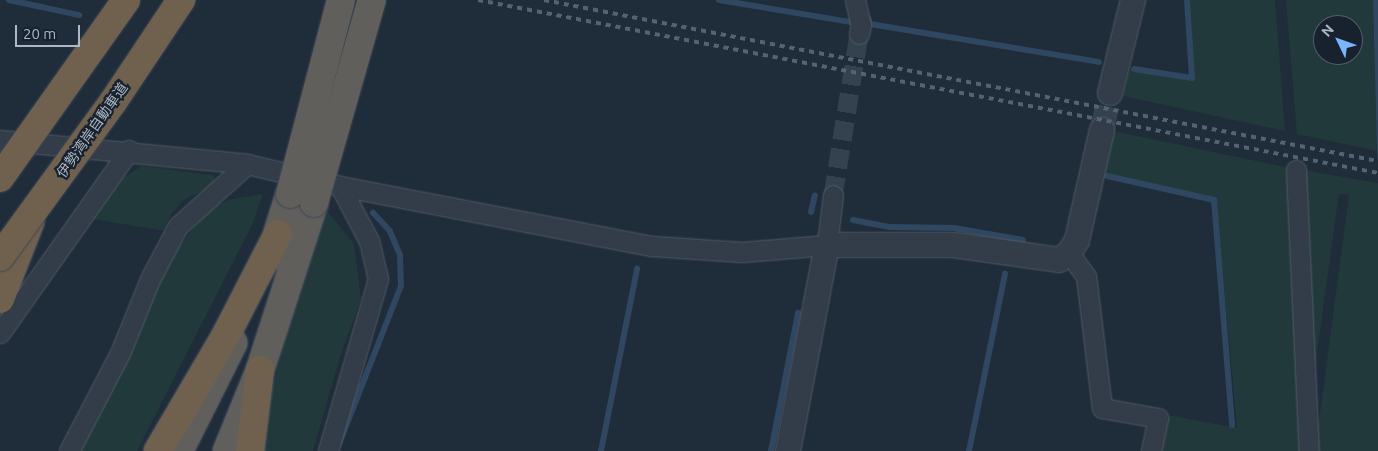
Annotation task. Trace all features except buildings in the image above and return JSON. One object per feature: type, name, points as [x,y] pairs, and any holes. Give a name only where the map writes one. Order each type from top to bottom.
[{"type":"highway","points":[[0,178],[126,0]]},
{"type":"highway","name":"伊勢湾岸自動車道","points":[[0,257],[182,0]]},
{"type":"highway","points":[[250,451],[260,370],[302,199],[341,0]]},
{"type":"highway","points":[[158,451],[225,338],[278,234],[302,199],[372,0]]},
{"type":"highway","points":[[0,299],[34,211]]},
{"type":"highway","points":[[179,451],[229,353],[278,234]]},
{"type":"highway","points":[[227,451],[260,370]]},
{"type":"street","points":[[855,0],[861,25],[859,34]]},
{"type":"street","points":[[1110,93],[1133,0]]},
{"type":"street","points":[[0,140],[129,150],[247,164],[340,186],[653,246],[742,252],[827,245],[954,245],[1045,260],[1059,260],[1069,254],[1077,240],[1102,130]]},
{"type":"street","points":[[0,333],[129,150]]},
{"type":"street","points":[[69,451],[120,353],[150,279],[178,226],[247,164]]},
{"type":"street","points":[[1296,170],[1309,451]]},
{"type":"street","points":[[328,451],[378,279],[369,241],[340,186]]},
{"type":"street","points":[[788,451],[827,245],[833,195]]},
{"type":"street","points":[[1069,254],[1086,276],[1102,408],[1158,418],[1151,451]]},
{"type":"green space","points":[[1189,0],[1275,0],[1285,131],[1123,96],[1129,70],[1194,80]]},
{"type":"green space","points":[[1286,0],[1373,0],[1377,151],[1297,134]]},
{"type":"green space","points":[[1113,131],[1290,168],[1301,451],[1161,451],[1168,415],[1237,428],[1216,198],[1104,173]]},
{"type":"green space","points":[[142,166],[214,175],[216,185],[185,199],[171,214],[164,231],[93,219],[121,179]]},
{"type":"green space","points":[[1303,170],[1378,183],[1378,451],[1315,451],[1349,195],[1339,194],[1311,396]]},
{"type":"green space","points":[[263,194],[252,225],[137,451],[77,451],[111,391],[168,263],[193,228],[209,209],[231,199]]},
{"type":"green space","points":[[320,202],[354,244],[361,299],[340,357],[313,451],[256,451]]},
{"type":"water","points":[[1373,0],[1378,0],[1378,162],[1377,151]]},
{"type":"waterway","points":[[9,0],[79,15]]},
{"type":"waterway","points":[[719,0],[851,22]]},
{"type":"waterway","points":[[1134,69],[1192,78],[1187,0]]},
{"type":"waterway","points":[[868,18],[870,24],[1099,62]]},
{"type":"waterway","points":[[1107,176],[1214,200],[1232,425]]},
{"type":"waterway","points":[[811,212],[815,195]]},
{"type":"waterway","points":[[339,444],[401,286],[400,255],[390,231],[373,213]]},
{"type":"waterway","points":[[853,220],[890,227],[954,228],[1023,240]]},
{"type":"waterway","points":[[601,451],[637,269]]},
{"type":"waterway","points":[[969,451],[1005,274]]},
{"type":"waterway","points":[[771,451],[798,313]]},
{"type":"tunnel","points":[[833,195],[859,34]]},
{"type":"tunnel","points":[[1102,130],[1110,93]]},
{"type":"railway","points":[[478,0],[1378,173]]},
{"type":"railway","points":[[544,0],[1378,161]]}]
